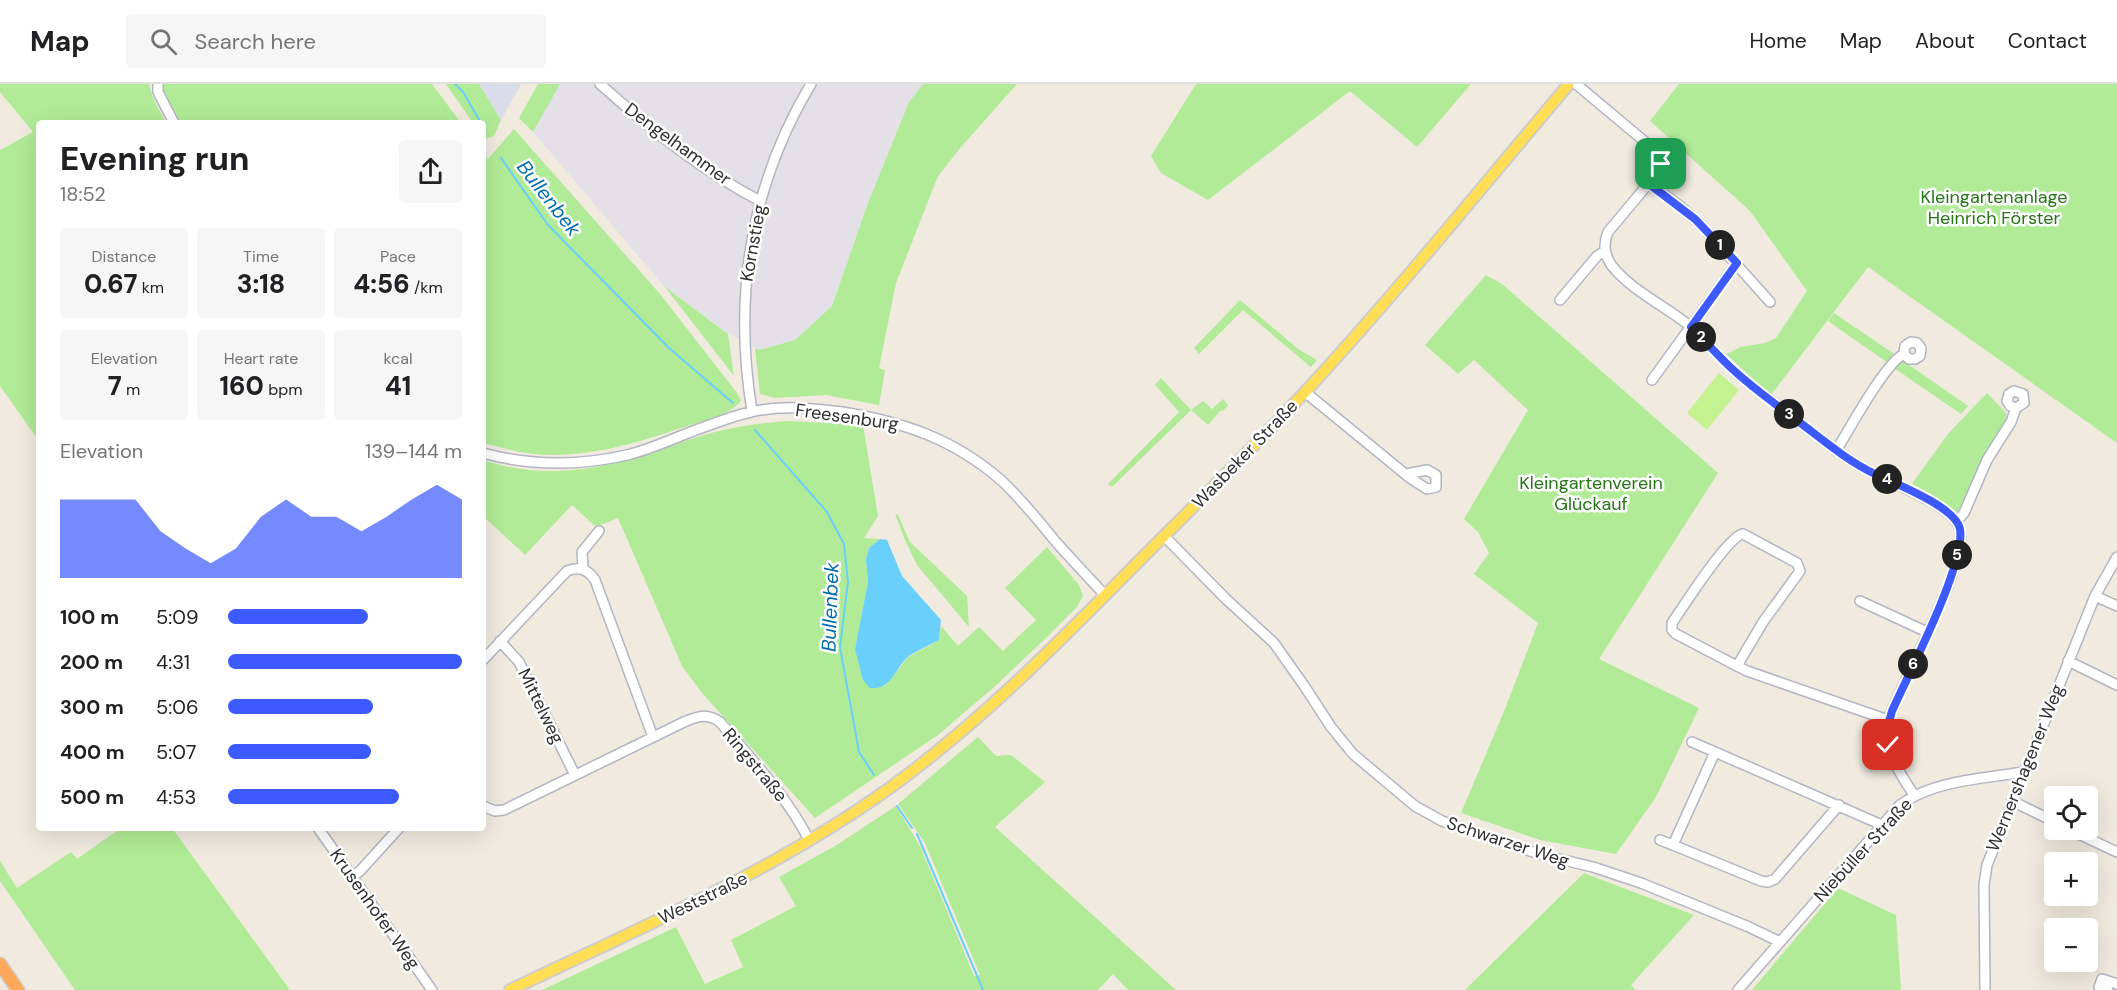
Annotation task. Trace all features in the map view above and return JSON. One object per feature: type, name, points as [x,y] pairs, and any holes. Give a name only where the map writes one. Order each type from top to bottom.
[{"type":"highway","points":[[0,964],[18,990]]},
{"type":"main road","name":"Wasbeker Straße","points":[[887,790],[949,744],[1025,676],[1305,392],[1370,319],[1569,84]]},
{"type":"main road","name":"Weststraße","points":[[510,990],[729,886],[789,853],[887,790]]},
{"type":"street","points":[[158,84],[158,92],[172,120]]},
{"type":"street","name":"Dengelhammer","points":[[600,84],[643,123],[686,155],[760,201]]},
{"type":"street","name":"Kornstieg","points":[[752,411],[744,344],[744,293],[748,261],[760,201],[781,143],[811,84]]},
{"type":"street","points":[[1576,84],[1660,156],[1661,164],[1649,184],[1605,238],[1605,251],[1613,268],[1691,327],[1725,362],[1759,392],[1836,451],[1874,474],[1924,497],[1957,521],[1960,538],[1955,564],[1945,592],[1888,720],[1887,737],[1893,761],[1914,795]]},
{"type":"street","points":[[1649,184],[1695,219],[1770,302]]},
{"type":"street","points":[[1560,300],[1597,256],[1605,251]]},
{"type":"street","points":[[1652,380],[1737,263]]},
{"type":"street","points":[[1836,451],[1877,385],[1896,359],[1904,354]]},
{"type":"street","points":[[1305,392],[1406,474]]},
{"type":"street","name":"Freesenburg","points":[[486,454],[550,464],[588,463],[629,455],[752,411],[788,408],[820,409],[879,418],[907,426],[941,440],[969,456],[1015,494],[1105,595]]},
{"type":"street","points":[[1957,521],[1964,513],[1987,460],[2011,422],[2016,408]]},
{"type":"street","points":[[583,569],[582,552],[599,531]]},
{"type":"street","points":[[1737,666],[1763,622],[1800,569],[1797,563],[1743,534],[1734,538],[1704,575],[1671,626],[1676,634],[1737,666],[1888,720]]},
{"type":"street","name":"Schwarzer Weg","points":[[1164,536],[1226,599],[1274,643],[1331,728],[1353,754],[1415,806],[1442,821],[1539,854],[1593,867],[1641,883],[1780,942]]},
{"type":"street","name":"Wernershagener Weg","points":[[1985,990],[1984,885],[1987,864],[2067,661],[2095,596],[2117,557]]},
{"type":"street","points":[[486,657],[567,571],[583,569],[595,580],[653,737]]},
{"type":"street","points":[[2095,596],[2117,606]]},
{"type":"street","points":[[1860,601],[1927,632]]},
{"type":"street","name":"Mittelweg","points":[[500,641],[519,662],[575,775]]},
{"type":"street","points":[[2067,661],[2117,685]]},
{"type":"street","name":"Ringstraße","points":[[486,807],[495,811],[504,810],[653,737],[700,716],[712,717],[720,722],[778,790],[800,819],[809,840]]},
{"type":"street","points":[[1692,742],[1881,825]]},
{"type":"street","points":[[1673,845],[1715,752]]},
{"type":"street","name":"Niebüller Straße","points":[[1738,990],[1900,805],[1929,788],[2023,772]]},
{"type":"street","points":[[2012,801],[2044,817]]},
{"type":"street","points":[[1660,840],[1768,882],[1775,879],[1786,868],[1839,805]]},
{"type":"street","name":"Krusenhofer Weg","points":[[320,831],[432,990]]},
{"type":"street","points":[[352,877],[396,831]]},
{"type":"street","points":[[2091,840],[2117,852]]},
{"type":"street","points":[[2108,990],[2099,987],[2102,979],[2117,984]]},
{"type":"shaded area","points":[[479,84],[521,84],[501,120]]},
{"type":"shaded area","points":[[560,84],[923,84],[909,102],[868,203],[832,306],[795,340],[759,350],[728,333],[665,287],[533,132]]},
{"type":"green space","points":[[0,84],[149,84],[153,98],[164,120],[36,120],[36,437],[0,386],[0,150],[33,132],[0,92]]},
{"type":"green space","points":[[164,84],[432,84],[459,120],[179,120],[164,92]]},
{"type":"green space","points":[[446,84],[479,84],[501,120],[494,136],[486,138],[486,120],[471,120]]},
{"type":"green space","points":[[538,84],[560,84],[533,132],[519,118]]},
{"type":"green space","points":[[923,84],[1017,84],[938,176],[896,283],[879,368],[885,370],[879,405],[826,395],[774,398],[760,394],[755,348],[759,350],[795,340],[832,306],[868,203],[909,102]]},
{"type":"green space","points":[[1196,84],[1471,84],[1417,147],[1350,91],[1208,200],[1161,173],[1151,156]]},
{"type":"green space","name":"Kleingartenanlage Heinrich Förster","points":[[1679,84],[2117,84],[2117,443],[1868,267],[1771,395],[1726,354],[1741,347],[1765,343],[1776,338],[1807,291],[1750,211],[1650,121]]},
{"type":"green space","points":[[514,129],[660,294],[741,401],[729,411],[708,420],[630,444],[592,452],[533,454],[486,444],[486,156],[488,159]]},
{"type":"green space","name":"Kleingartenverein Glückauf","points":[[1486,275],[1502,284],[1718,473],[1599,659],[1699,708],[1656,797],[1616,854],[1540,840],[1461,813],[1538,623],[1474,574],[1489,553],[1478,532],[1464,519],[1528,410],[1474,360],[1458,374],[1425,345]]},
{"type":"green space","points":[[665,287],[728,334],[734,376]]},
{"type":"green space","points":[[1240,300],[1298,349],[1317,360],[1311,367],[1243,310],[1199,354],[1194,348]]},
{"type":"green space","points":[[1834,313],[1894,354],[1888,363],[1828,321]]},
{"type":"green space","points":[[1902,360],[1968,406],[1961,414],[1894,368]]},
{"type":"green space","points":[[1719,373],[1739,390],[1707,430],[1687,413]]},
{"type":"green space","points":[[1161,378],[1191,410],[1112,487],[1108,484],[1179,412],[1155,385]]},
{"type":"green space","points":[[1987,393],[2006,413],[2006,423],[1960,515],[1957,516],[1912,484],[1947,435]]},
{"type":"green space","points":[[1223,399],[1228,405],[1208,425],[1191,410],[1203,401],[1212,409]]},
{"type":"green space","points":[[788,421],[863,425],[878,516],[864,538],[880,539],[869,548],[866,559],[868,582],[855,649],[885,686],[908,657],[939,640],[941,626],[958,646],[979,627],[1003,651],[1036,620],[1005,588],[1047,547],[1079,585],[1083,596],[1077,607],[1046,638],[938,735],[815,818],[702,693],[682,666],[618,518],[596,527],[572,505],[525,555],[486,519],[486,461],[503,466],[542,471],[582,469],[621,462],[702,435],[750,425]]},
{"type":"green space","points":[[895,514],[898,515],[910,542],[967,596],[969,627],[917,565]]},
{"type":"green space","points":[[978,737],[996,756],[1011,755],[1045,782],[995,827],[1176,990],[1128,990],[1113,974],[1098,990],[542,990],[676,927],[705,984],[743,967],[731,940],[796,906],[779,877],[835,846],[896,806],[920,846],[974,976],[980,975],[925,843],[898,804]]},
{"type":"green space","points":[[117,831],[174,831],[290,990],[75,990],[0,881],[0,861],[17,888],[71,852],[77,859]]},
{"type":"green space","points":[[1584,873],[1694,915],[1631,985],[1636,990],[1465,990]]},
{"type":"green space","points":[[1838,888],[1896,915],[1901,990],[1752,990]]},
{"type":"water","points":[[880,539],[887,540],[902,576],[941,620],[939,640],[909,656],[884,686],[870,688],[863,680],[855,649],[868,582],[866,559],[869,548]]},
{"type":"waterway","name":"Bullenbek","points":[[455,84],[463,92],[479,120]]},
{"type":"waterway","name":"Bullenbek","points":[[501,158],[548,225],[669,348],[733,403]]},
{"type":"waterway","name":"Bullenbek","points":[[755,430],[827,512],[844,544],[848,582],[840,647],[859,752],[874,775]]},
{"type":"waterway","name":"Bullenbek","points":[[897,806],[912,828]]},
{"type":"waterway","name":"Bullenbek","points":[[917,834],[983,990]]},
{"type":"route","points":[[1661,164],[1649,184],[1695,219],[1737,263],[1691,327],[1725,362],[1759,392],[1836,451],[1874,474],[1924,497],[1953,517],[1959,526],[1959,549],[1951,578],[1888,720],[1888,745]]}]
